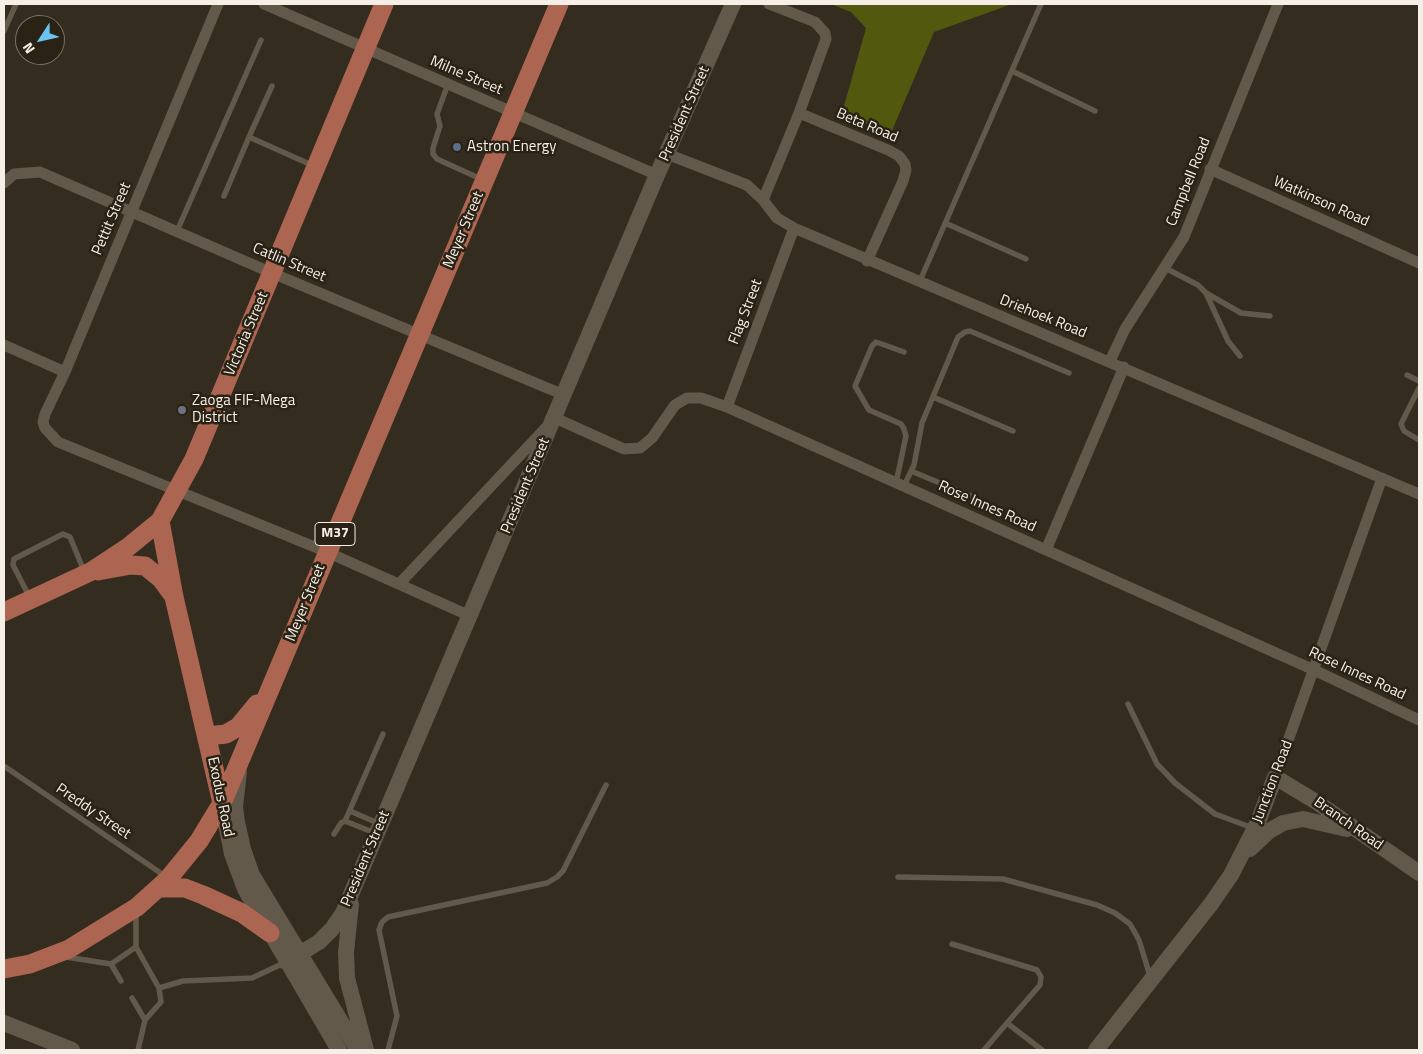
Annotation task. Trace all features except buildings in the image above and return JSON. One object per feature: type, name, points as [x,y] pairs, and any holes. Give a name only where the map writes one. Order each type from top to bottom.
[{"type":"main road","name":"Victoria Street","points":[[4,612],[89,573],[127,548],[160,520],[194,459],[384,4]]},
{"type":"main road","name":"Meyer Street","points":[[4,970],[45,958],[68,948],[104,930],[137,907],[164,884],[199,841],[222,802],[559,4]]},
{"type":"main road","name":"Exodus Road","points":[[160,520],[174,597],[222,802]]},
{"type":"main road","points":[[89,573],[131,565],[145,566],[161,579],[174,597]]},
{"type":"main road","points":[[207,736],[226,734],[238,727],[273,684]]},
{"type":"main road","points":[[164,884],[185,888],[242,913],[270,933]]},
{"type":"street","name":"Pettit Street","points":[[177,490],[58,442],[50,434],[43,422],[218,4]]},
{"type":"street","name":"Milne Street","points":[[264,4],[658,175]]},
{"type":"street","name":"President Street","points":[[292,958],[309,949],[332,929],[343,913],[667,154],[733,4]]},
{"type":"street","points":[[763,200],[825,45],[825,33],[815,22],[769,4]]},
{"type":"street","name":"Campbell Road","points":[[1110,361],[1125,329],[1184,237],[1278,4]]},
{"type":"street","name":"Beta Road","points":[[799,113],[888,150],[900,156],[905,164],[906,170],[903,180],[866,261]]},
{"type":"street","name":"Driehoek Road","points":[[667,154],[747,185],[763,200],[777,218],[794,228],[866,261],[1110,361],[1419,494]]},
{"type":"street","name":"Watkinson Road","points":[[1210,169],[1419,263]]},
{"type":"street","name":"Catlin Street","points":[[4,183],[14,174],[40,172],[272,273],[564,395]]},
{"type":"street","name":"Flag Street","points":[[726,407],[794,228]]},
{"type":"street","points":[[4,345],[65,372]]},
{"type":"street","points":[[1046,550],[1124,368]]},
{"type":"street","name":"Rose Innes Road","points":[[555,418],[624,449],[640,448],[652,438],[676,405],[688,398],[701,398],[726,407],[1314,670],[1419,720]]},
{"type":"street","points":[[400,584],[555,418]]},
{"type":"street","name":"Junction Road","points":[[1101,1047],[1211,904],[1242,856],[1275,777],[1382,478]]},
{"type":"street","points":[[177,490],[327,552],[470,616]]},
{"type":"street","name":"Exodus Road","points":[[240,759],[235,807],[247,862],[292,958],[339,1050]]},
{"type":"street","name":"Branch Road","points":[[1275,777],[1318,803],[1419,873]]},
{"type":"street","name":"Exodus Road","points":[[222,802],[238,874],[270,933],[292,958],[358,1050]]},
{"type":"street","points":[[1242,856],[1269,831],[1283,823],[1303,819],[1359,832]]},
{"type":"street","points":[[352,892],[346,952],[347,978],[366,1050]]},
{"type":"street","points":[[4,1023],[50,1046],[72,1050]]},
{"type":"lane","points":[[4,31],[16,4]]},
{"type":"lane","points":[[920,283],[1041,4]]},
{"type":"lane","points":[[177,231],[261,40]]},
{"type":"lane","points":[[1012,71],[1095,111]]},
{"type":"lane","points":[[448,84],[437,114],[440,126],[433,154],[437,159],[485,181]]},
{"type":"lane","points":[[224,196],[272,86]]},
{"type":"lane","points":[[249,137],[316,166]]},
{"type":"lane","points":[[946,223],[1026,259]]},
{"type":"lane","points":[[1165,268],[1198,285],[1206,293],[1241,313],[1270,316]]},
{"type":"lane","points":[[1206,293],[1228,341],[1240,356]]},
{"type":"lane","points":[[900,485],[912,471],[919,431],[958,338],[970,331],[1069,373]]},
{"type":"lane","points":[[900,485],[906,436],[904,429],[901,424],[869,410],[855,386],[872,346],[876,342],[904,352]]},
{"type":"lane","points":[[1407,375],[1419,381]]},
{"type":"lane","points":[[1419,388],[1401,424],[1404,432],[1419,440]]},
{"type":"lane","points":[[933,397],[1013,431]]},
{"type":"lane","points":[[912,471],[976,498]]},
{"type":"lane","points":[[31,600],[14,565],[14,560],[40,545],[67,534],[89,573]]},
{"type":"lane","points":[[1128,704],[1157,764],[1175,783],[1215,814],[1255,828]]},
{"type":"lane","points":[[334,834],[341,823],[345,821],[350,811],[383,734]]},
{"type":"lane","name":"Preddy Street","points":[[4,766],[164,884]]},
{"type":"lane","points":[[388,1050],[397,1016],[379,930],[382,922],[388,917],[547,883],[557,877],[563,870],[606,785]]},
{"type":"lane","points":[[350,811],[379,829]]},
{"type":"lane","points":[[345,821],[379,829]]},
{"type":"lane","points":[[898,876],[1003,879],[1097,905],[1114,913],[1130,924],[1145,954],[1151,981]]},
{"type":"lane","points":[[137,907],[134,919],[136,947],[159,988],[161,1002],[145,1020],[138,1050]]},
{"type":"lane","points":[[952,944],[1037,970],[1041,977],[1040,985],[984,1050]]},
{"type":"lane","points":[[45,958],[62,956],[111,964],[136,947]]},
{"type":"lane","points":[[159,988],[183,981],[252,978],[292,958]]},
{"type":"lane","points":[[111,964],[121,981]]},
{"type":"lane","points":[[132,998],[145,1020]]},
{"type":"lane","points":[[1007,1023],[1042,1050]]},
{"type":"green space","points":[[831,4],[1012,4],[934,32],[891,133],[893,135],[842,113],[866,28],[851,12]]},
{"type":"place","name":"Astron Energy","points":[[457,147]]},
{"type":"place","name":"Zaoga FIF-Mega District","points":[[182,410]]}]
